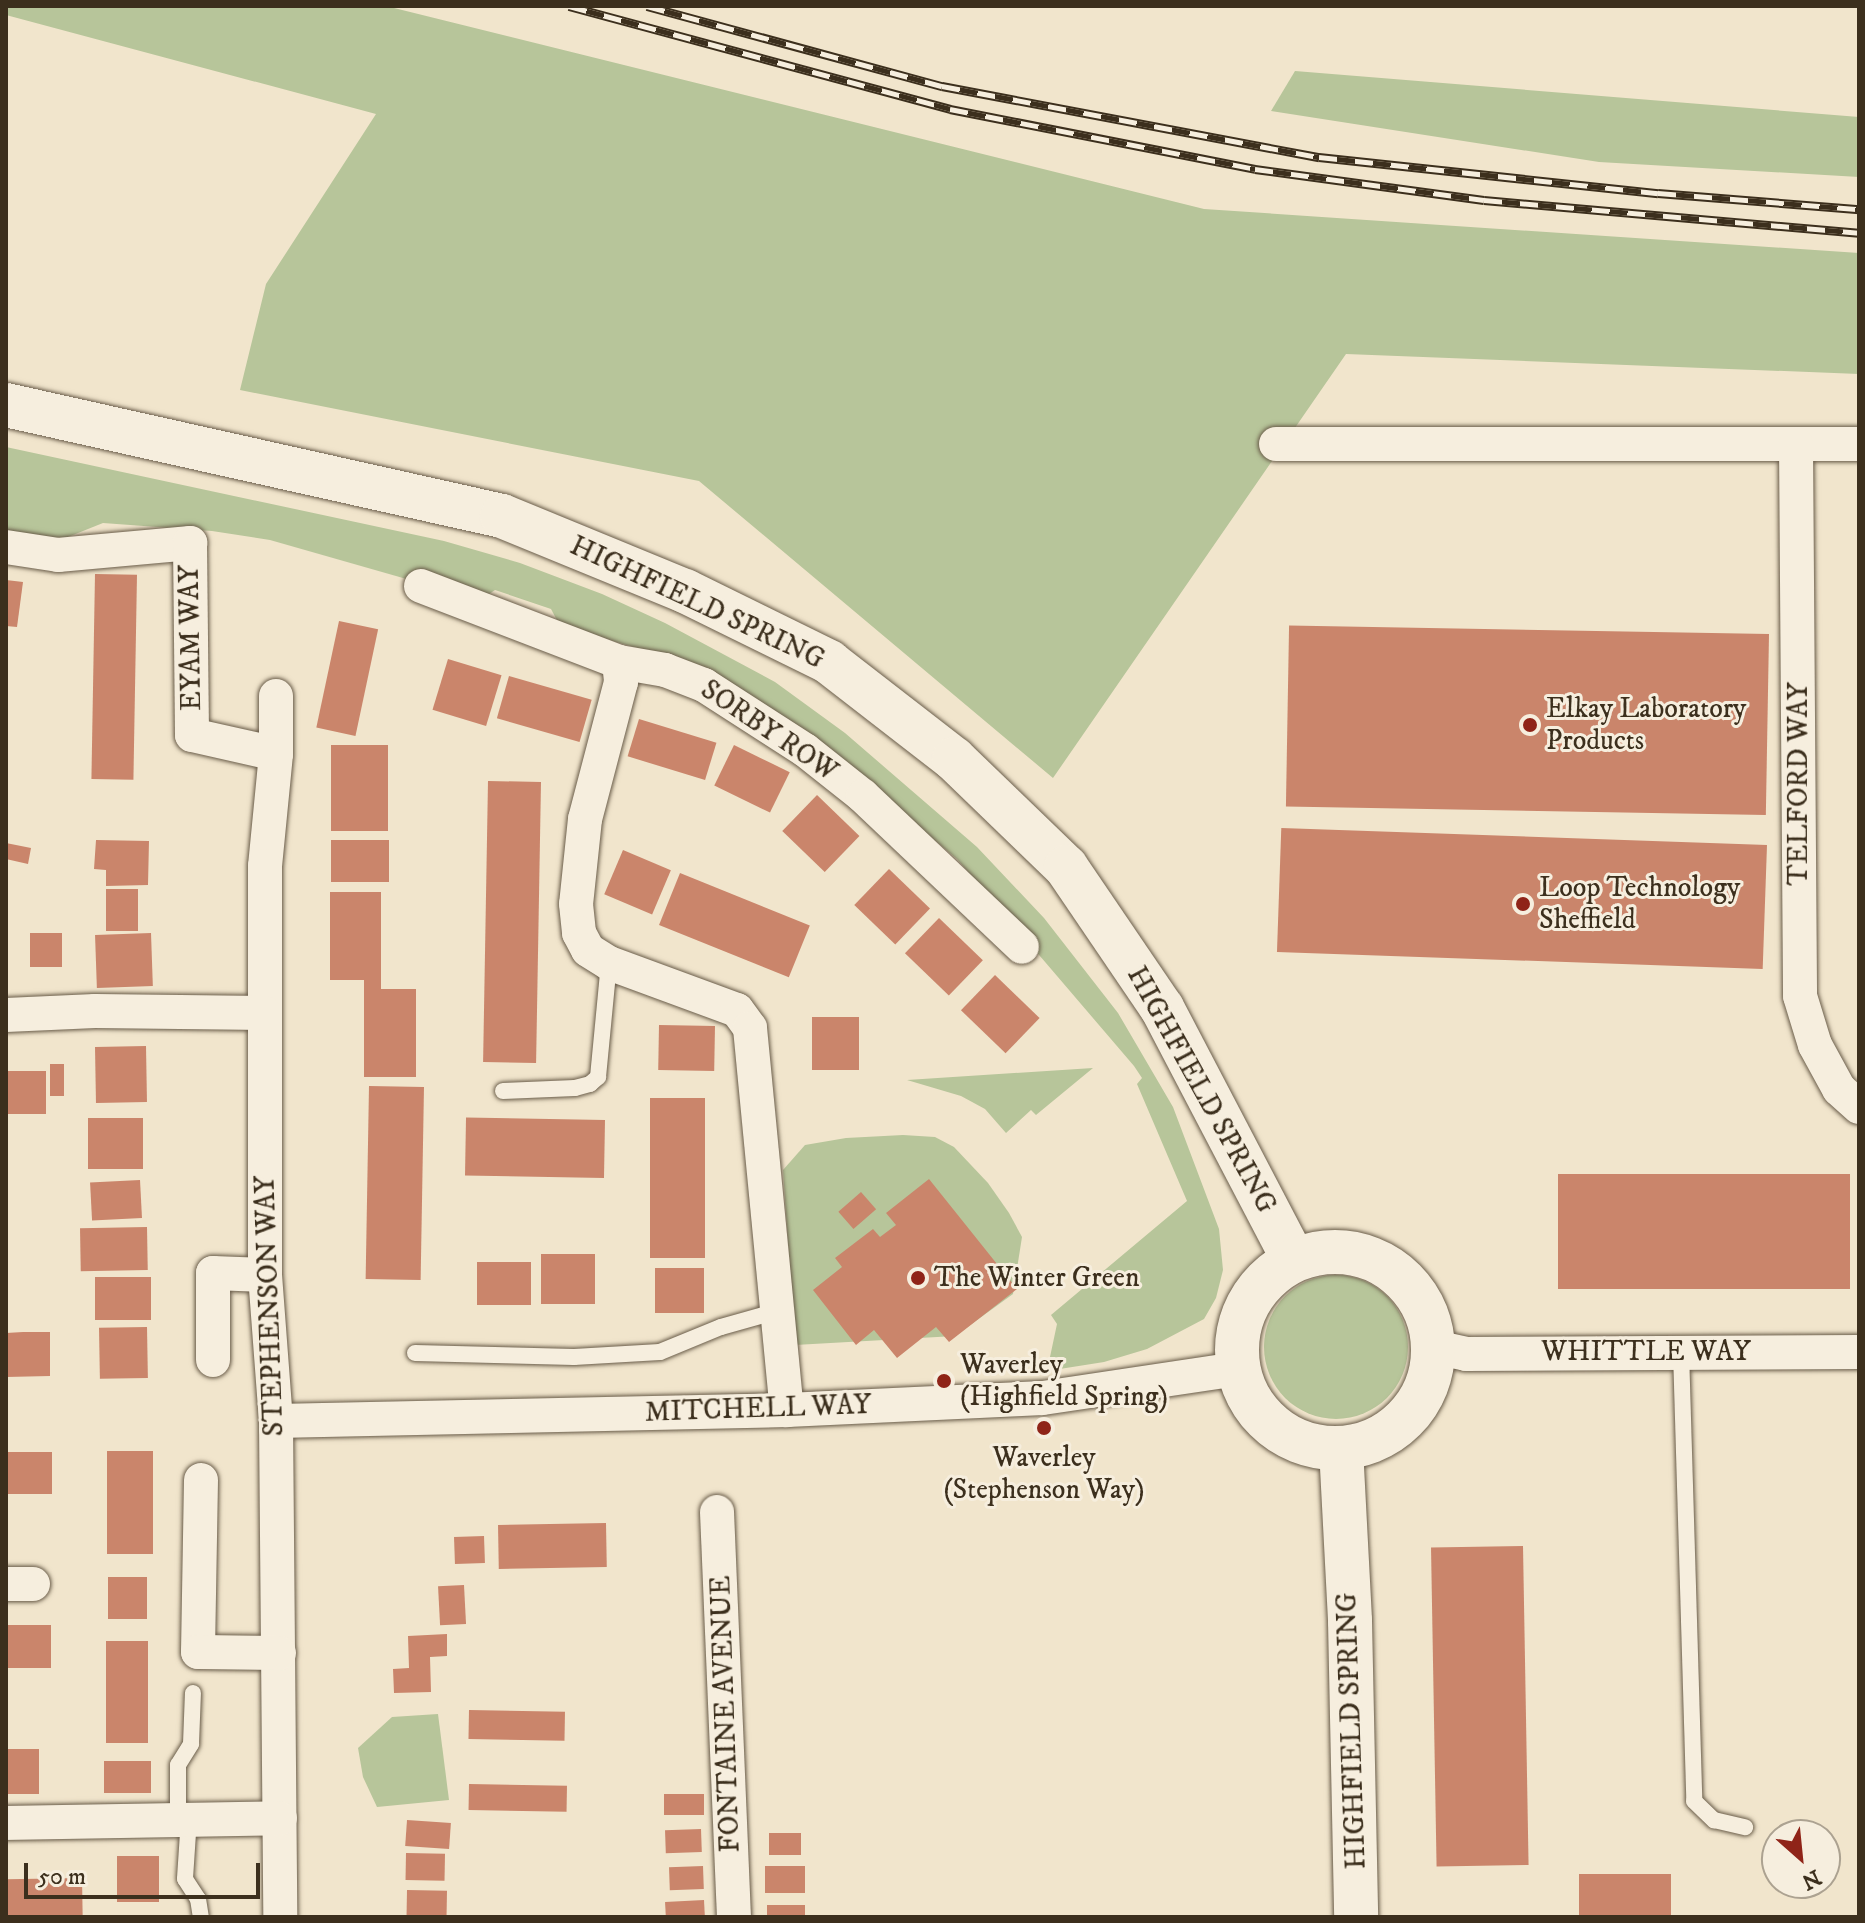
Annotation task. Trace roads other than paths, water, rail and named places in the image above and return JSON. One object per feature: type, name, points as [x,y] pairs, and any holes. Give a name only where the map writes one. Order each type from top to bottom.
[{"type":"main road","name":"HIGHFIELD SPRING","points":[[6,405],[502,516],[685,591],[829,662],[954,759],[1066,867],[1162,1008],[1294,1260]]},
{"type":"main road","points":[[1347,1251],[1378,1260],[1404,1279],[1424,1305],[1431,1322],[1434,1347],[1432,1371],[1418,1404],[1394,1430],[1366,1444],[1341,1448],[1298,1442],[1270,1425],[1249,1399],[1238,1369],[1236,1338],[1245,1309],[1261,1283],[1294,1260],[1320,1253],[1347,1251]]},
{"type":"main road","name":"HIGHFIELD SPRING","points":[[1341,1448],[1350,1621],[1356,1917]]},
{"type":"street","points":[[1276,444],[1859,444]]},
{"type":"street","name":"TELFORD WAY","points":[[1796,444],[1800,996],[1815,1045],[1839,1089],[1859,1107]]},
{"type":"street","name":"EYAM WAY","points":[[6,547],[58,555],[190,543],[192,735],[276,754]]},
{"type":"street","name":"SORBY ROW","points":[[421,586],[619,662],[665,670],[704,685],[805,750],[863,796],[1022,947]]},
{"type":"street","points":[[619,662],[621,682],[585,819],[576,904],[579,933],[588,950],[609,963],[737,1010],[746,1018],[754,1056],[787,1410]]},
{"type":"street","name":"STEPHENSON WAY","points":[[276,696],[276,754],[265,866],[265,1275],[276,1421],[280,1917]]},
{"type":"street","points":[[6,1015],[95,1011],[265,1013]]},
{"type":"street","points":[[213,1360],[213,1273],[265,1275]]},
{"type":"street","name":"WHITTLE WAY","points":[[1434,1347],[1466,1354],[1681,1350],[1859,1352]]},
{"type":"street","name":"MITCHELL WAY","points":[[276,1421],[787,1410],[1043,1398],[1238,1369]]},
{"type":"street","points":[[201,1480],[198,1652],[279,1653]]},
{"type":"street","name":"FONTAINE AVENUE","points":[[717,1512],[734,1917]]},
{"type":"street","points":[[6,1823],[280,1818]]},
{"type":"lane","points":[[503,1091],[575,1088],[590,1084],[598,1077],[609,963]]},
{"type":"lane","points":[[415,1353],[574,1357],[660,1352],[721,1327],[778,1311]]},
{"type":"lane","points":[[1681,1350],[1694,1801],[1714,1820],[1745,1827]]},
{"type":"lane","points":[[193,1693],[191,1744],[178,1765],[185,1879],[198,1899],[201,1917]]},
{"type":"railway","points":[[569,6],[950,109],[1255,169],[1484,200],[1859,233]]},
{"type":"railway","points":[[647,6],[942,86],[1319,157],[1658,193],[1859,209]]},
{"type":"place","name":"Elkay Laboratory Products","points":[[1530,725]]},
{"type":"place","name":"Loop Technology Sheffield","points":[[1523,904]]},
{"type":"place","name":"The Winter Green","points":[[918,1278]]},
{"type":"place","name":"Waverley (Highfield Spring)","points":[[944,1381]]},
{"type":"place","name":"Waverley (Stephenson Way)","points":[[1044,1428]]}]
